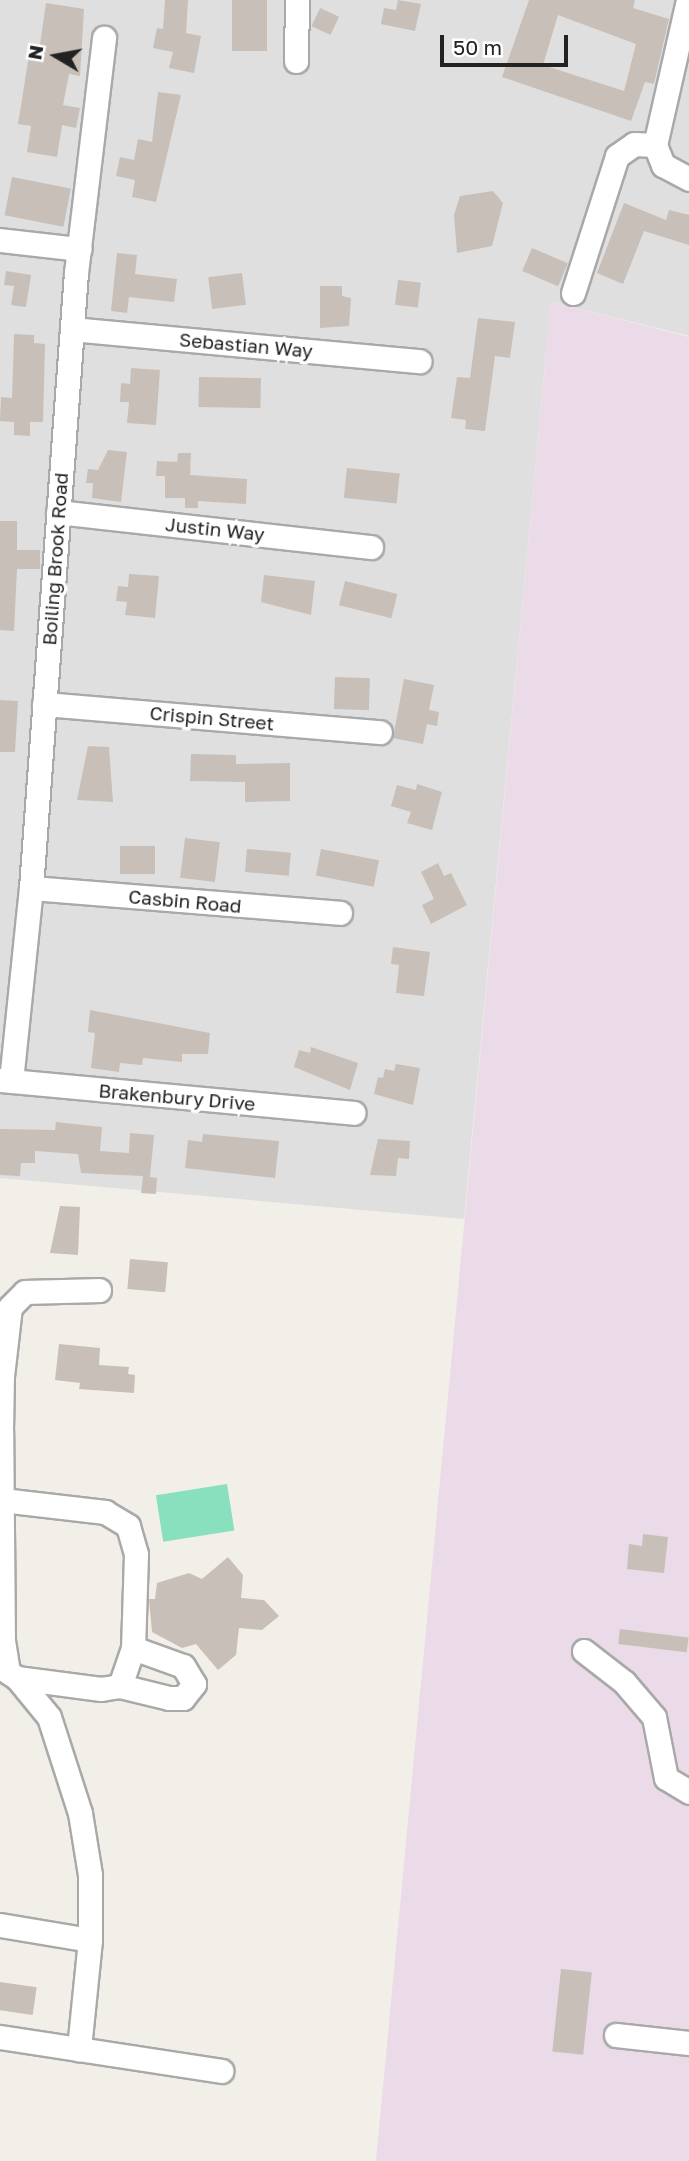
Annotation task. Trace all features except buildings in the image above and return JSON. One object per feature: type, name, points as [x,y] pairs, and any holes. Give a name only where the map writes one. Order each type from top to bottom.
[{"type":"street","points":[[296,61],[298,0]]},
{"type":"street","points":[[688,0],[655,145],[663,165],[689,179]]},
{"type":"street","name":"Boiling Brook Road","points":[[5,1080],[31,888],[72,329],[104,38]]},
{"type":"street","points":[[573,293],[617,156],[634,144],[655,145]]},
{"type":"street","points":[[0,240],[79,249]]},
{"type":"street","name":"Sebastian Way","points":[[72,329],[420,361]]},
{"type":"street","name":"Justin Way","points":[[58,512],[371,547]]},
{"type":"street","name":"Crispin Street","points":[[44,704],[380,732]]},
{"type":"street","name":"Casbin Road","points":[[31,888],[340,913]]},
{"type":"street","name":"Brakenbury Drive","points":[[5,1080],[353,1113]]},
{"type":"street","points":[[79,2049],[90,1940],[90,1875],[80,1813],[49,1717],[17,1678],[8,1672],[4,1658],[1,1376],[7,1320],[16,1297],[38,1289],[99,1290]]},
{"type":"street","points":[[2,1500],[105,1512],[128,1526],[136,1554],[133,1648],[120,1686]]},
{"type":"street","points":[[17,1678],[120,1686],[169,1698],[183,1698],[194,1684],[183,1666],[133,1648]]},
{"type":"street","points":[[584,1651],[624,1682],[654,1717],[666,1778],[689,1792]]},
{"type":"street","points":[[0,1925],[90,1940]]},
{"type":"street","points":[[616,2035],[689,2043]]},
{"type":"street","points":[[0,2037],[221,2071]]},
{"type":"shaded area","points":[[0,0],[689,0],[689,336],[551,302],[464,1219],[0,1178]]},
{"type":"shaded area","points":[[551,302],[689,337],[689,2161],[376,2161]]},
{"type":"green space","points":[[227,1484],[234,1530],[163,1542],[156,1495]]}]
